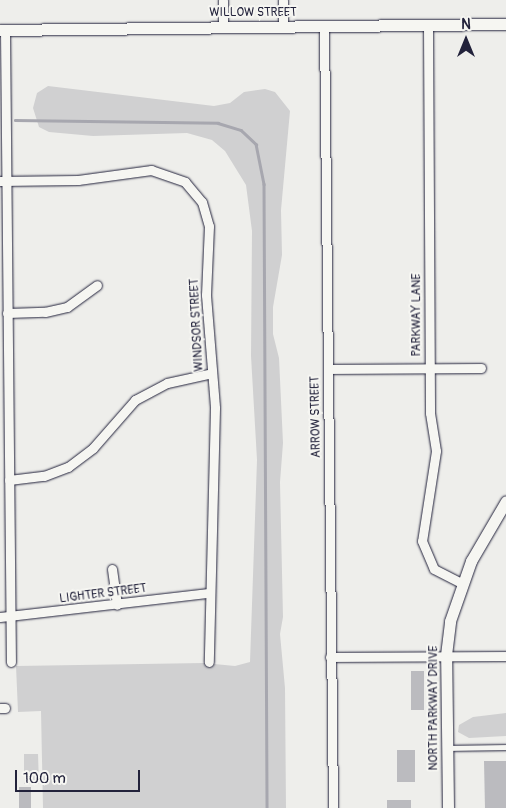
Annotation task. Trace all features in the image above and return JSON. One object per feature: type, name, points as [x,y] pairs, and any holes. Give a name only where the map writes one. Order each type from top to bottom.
[{"type":"street","points":[[223,0],[223,26]]},
{"type":"street","points":[[283,0],[283,26]]},
{"type":"street","name":"WILLOW STREET","points":[[2,30],[506,24]]},
{"type":"street","name":"PARKWAY LANE","points":[[428,25],[430,413],[436,451],[422,541],[434,569],[461,584]]},
{"type":"street","name":"ARROW STREET","points":[[324,26],[333,808]]},
{"type":"street","points":[[2,30],[3,181],[7,313],[6,486],[11,662]]},
{"type":"street","name":"WINDSOR STREET","points":[[3,181],[78,180],[151,170],[172,175],[190,186],[202,202],[209,226],[206,295],[215,408],[209,593],[209,662]]},
{"type":"street","points":[[7,313],[62,308],[98,285]]},
{"type":"street","points":[[328,370],[481,368]]},
{"type":"street","points":[[6,486],[44,476],[68,467],[92,448],[135,400],[167,383],[212,373]]},
{"type":"street","name":"NORTH PARKWAY DRIVE","points":[[448,808],[446,655],[450,620],[461,584],[506,501]]},
{"type":"street","points":[[112,569],[117,605]]},
{"type":"street","name":"LIGHTER STREET","points":[[0,617],[209,593]]},
{"type":"street","points":[[330,657],[506,656]]},
{"type":"lane","points":[[447,748],[506,747]]},
{"type":"shaded area","points":[[48,86],[214,106],[230,103],[244,92],[265,89],[275,92],[290,111],[281,210],[282,255],[273,307],[273,334],[279,358],[283,443],[280,482],[283,617],[280,634],[285,688],[286,808],[43,808],[41,711],[18,712],[16,666],[204,663],[235,666],[250,662],[257,460],[251,356],[252,231],[246,185],[225,151],[212,140],[187,133],[93,136],[49,132],[39,127],[33,108],[37,93]]},
{"type":"shaded area","points":[[506,713],[506,736],[469,738],[458,732],[459,725],[473,717]]},
{"type":"shaded area","points":[[24,754],[38,754],[39,784],[24,784]]},
{"type":"building","points":[[411,671],[424,671],[424,710],[411,710]]},
{"type":"building","points":[[397,750],[415,750],[415,782],[397,782]]},
{"type":"building","points":[[484,761],[506,761],[506,808],[485,808]]},
{"type":"building","points":[[19,787],[31,787],[31,808],[19,808]]},
{"type":"building","points":[[387,800],[411,800],[411,808],[387,808]]},
{"type":"waterway","points":[[15,120],[218,123],[241,130],[256,144],[264,184],[267,808]]}]
